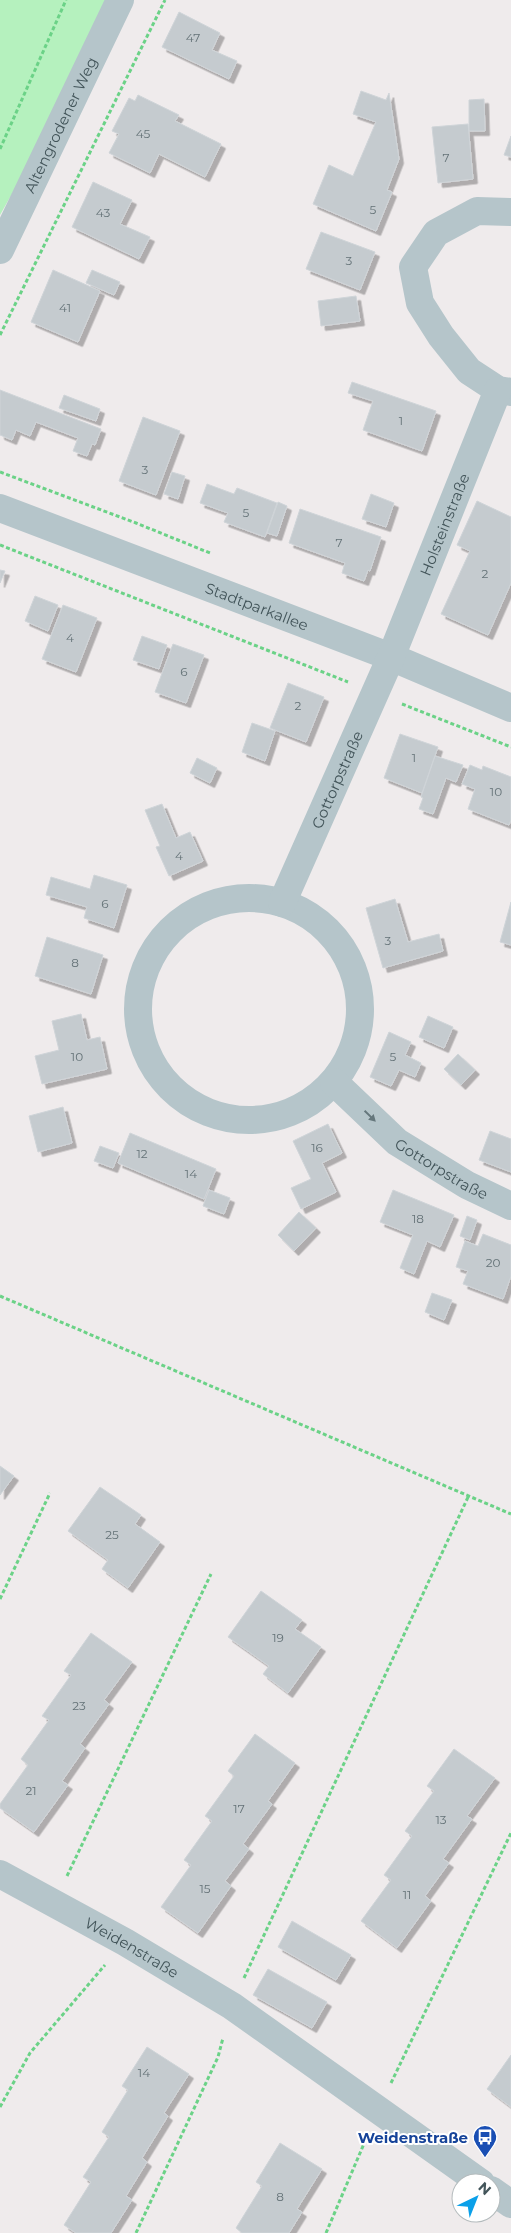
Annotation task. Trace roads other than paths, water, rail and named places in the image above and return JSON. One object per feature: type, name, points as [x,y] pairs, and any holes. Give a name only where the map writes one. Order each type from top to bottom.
[{"type":"street","name":"Altengrodener Weg","points":[[0,250],[120,0]]},
{"type":"street","name":"Holsteinstraße","points":[[391,657],[505,391],[470,372],[441,336],[420,303],[413,268],[436,233],[477,211],[511,212]]},
{"type":"street","name":"Stadtparkallee","points":[[0,508],[391,657],[511,708]]},
{"type":"street","name":"Gottorpstraße","points":[[282,902],[391,657]]},
{"type":"street","points":[[245,898],[282,902],[315,919],[328,932],[340,945],[356,978],[361,1015],[353,1051],[334,1082],[306,1106],[272,1119],[235,1120],[200,1110],[170,1088],[149,1058],[138,1023],[140,986],[154,952],[177,924],[209,905],[245,898]]},
{"type":"street","name":"Gottorpstraße","points":[[334,1082],[397,1142],[467,1185],[511,1206]]},
{"type":"street","name":"Weidenstraße","points":[[0,1874],[125,1942],[232,2006],[467,2173]]},
{"type":"place","name":"Weidenstraße","points":[[485,2158]]}]
